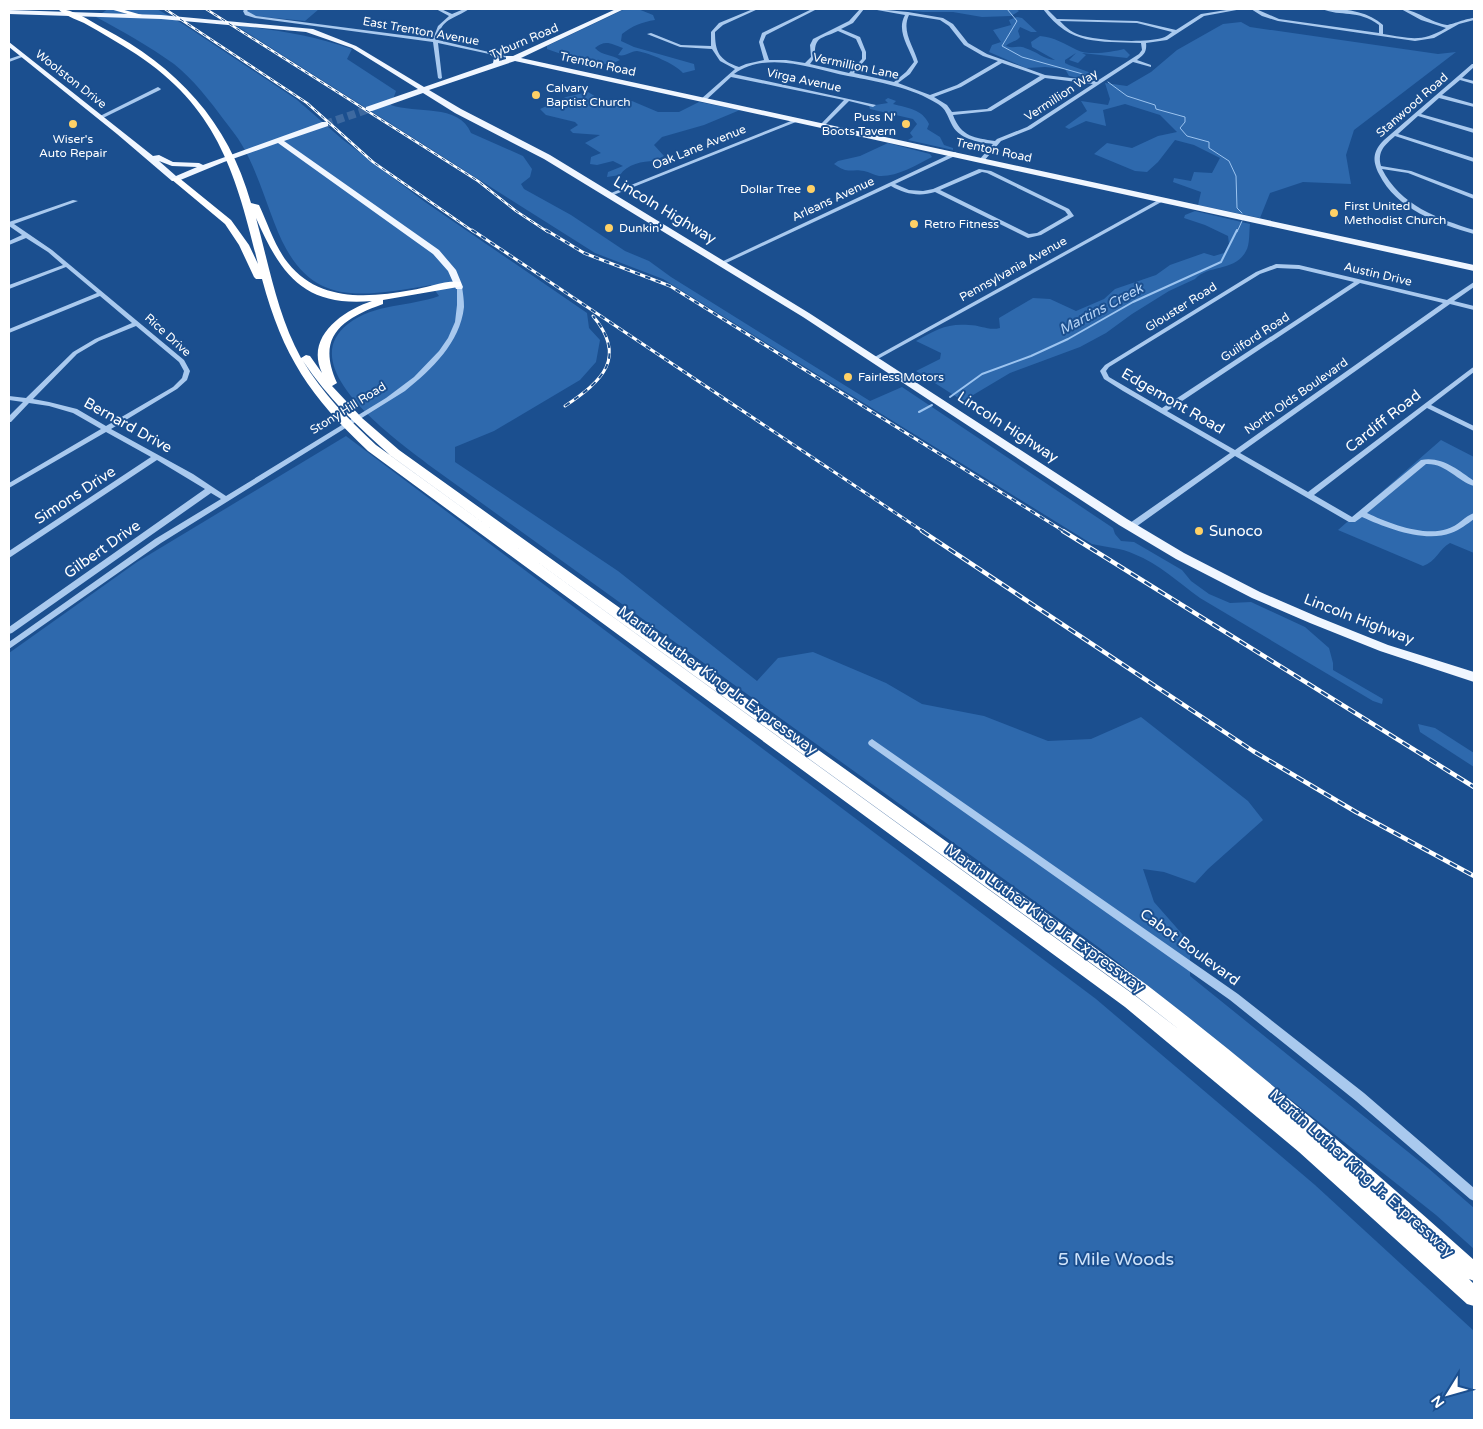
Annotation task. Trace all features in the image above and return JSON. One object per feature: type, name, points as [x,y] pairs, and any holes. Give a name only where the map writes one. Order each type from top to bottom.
[{"type":"highway","name":"Martin Luther King Jr. Expressway","points":[[61,9],[81,18],[132,47],[176,81],[208,117],[231,150]]},
{"type":"highway","name":"Martin Luther King Jr. Expressway","points":[[70,9],[134,42],[182,79],[208,108],[231,150],[254,205],[282,306],[290,327],[314,369],[349,412],[383,443],[1162,1006],[1319,1133],[1474,1272]]},
{"type":"highway","points":[[113,9],[138,15]]},
{"type":"highway","name":"Martin Luther King Jr. Expressway","points":[[237,164],[278,318],[292,350],[312,383],[339,416],[372,448],[1131,1002],[1301,1140],[1474,1297]]},
{"type":"highway","points":[[175,179],[219,214],[236,233],[248,252],[278,318]]},
{"type":"highway","points":[[254,205],[285,266],[302,283],[316,292],[343,298],[365,299],[458,286]]},
{"type":"highway","points":[[349,412],[330,381],[323,363],[324,343],[332,329],[350,315],[375,303],[458,286]]},
{"type":"main road","name":"Tyburn Road","points":[[424,90],[495,64],[614,9]]},
{"type":"main road","name":"Tyburn Road","points":[[511,57],[530,52],[621,9]]},
{"type":"main road","name":"Lincoln Highway","points":[[9,11],[77,10],[158,17]]},
{"type":"main road","name":"Lincoln Highway","points":[[9,11],[68,12],[239,22],[306,30],[356,42],[423,79],[446,97],[722,263],[874,359],[1130,527],[1198,566],[1305,617],[1384,648],[1474,677]]},
{"type":"main road","name":"Lincoln Highway","points":[[306,30],[354,47],[424,90],[446,97]]},
{"type":"main road","name":"Woolston Drive","points":[[9,44],[120,132],[175,179]]},
{"type":"main road","points":[[530,52],[528,58],[535,63]]},
{"type":"main road","points":[[490,53],[498,58],[495,64]]},
{"type":"main road","name":"Trenton Road","points":[[511,57],[1474,268]]},
{"type":"main road","points":[[495,64],[535,63]]},
{"type":"main road","points":[[423,79],[457,78]]},
{"type":"main road","points":[[400,98],[446,97],[447,85],[457,78]]},
{"type":"main road","points":[[400,98],[412,89],[407,79]]},
{"type":"main road","points":[[369,109],[424,90]]},
{"type":"main road","name":"Woolston Drive","points":[[175,179],[221,160],[325,124]]},
{"type":"main road","name":"Woolston Drive","points":[[120,132],[165,162],[191,166],[221,160]]},
{"type":"main road","name":"Woolston Drive","points":[[175,179],[280,141]]},
{"type":"main road","name":"Stony Hill Road","points":[[280,141],[431,248],[448,266],[458,286]]},
{"type":"street","name":"East Trenton Avenue","points":[[246,9],[247,14],[255,17],[436,41],[511,57]]},
{"type":"street","points":[[438,9],[453,16]]},
{"type":"street","points":[[440,76],[436,41],[439,26],[467,9]]},
{"type":"street","points":[[739,69],[720,61],[714,48],[712,34],[715,28],[756,9]]},
{"type":"street","points":[[767,61],[761,42],[764,34],[815,9]]},
{"type":"street","points":[[806,66],[812,57],[813,42],[855,20],[862,9]]},
{"type":"street","points":[[877,9],[944,20],[951,25],[966,44],[1002,61],[1044,76],[1098,83]]},
{"type":"street","points":[[1045,9],[1068,31],[1080,37],[1098,40],[1143,42],[1161,40],[1204,15],[1240,9]]},
{"type":"street","points":[[1253,9],[1269,18],[1288,22],[1425,39],[1438,36],[1458,21],[1474,19]]},
{"type":"street","points":[[1324,9],[1354,13],[1372,19],[1380,26],[1381,35]]},
{"type":"street","points":[[1403,9],[1449,27]]},
{"type":"street","points":[[894,84],[908,73],[916,62],[903,27],[903,20],[908,13]]},
{"type":"street","points":[[1057,20],[1137,22],[1176,32]]},
{"type":"street","points":[[1286,31],[1288,22]]},
{"type":"street","points":[[838,29],[858,38],[864,52],[864,59],[850,75]]},
{"type":"street","points":[[649,34],[687,48],[714,48]]},
{"type":"street","name":"Vermillion Way","points":[[982,160],[996,143],[1029,128],[1143,52],[1143,42]]},
{"type":"street","points":[[9,61],[23,56]]},
{"type":"street","points":[[1132,60],[1149,66]]},
{"type":"street","name":"Vermillion Lane","points":[[703,100],[739,69],[753,63],[783,61],[894,84],[930,97],[947,108],[952,114],[954,126],[960,132],[976,139],[996,143]]},
{"type":"street","points":[[930,97],[959,86],[1002,61]]},
{"type":"street","name":"Stanwood Road","points":[[1379,167],[1376,160],[1377,150],[1474,65]]},
{"type":"street","name":"Virga Avenue","points":[[730,75],[873,105]]},
{"type":"street","points":[[952,114],[989,110],[1044,76]]},
{"type":"street","points":[[1458,78],[1474,83]]},
{"type":"street","points":[[101,117],[158,89]]},
{"type":"street","points":[[1438,96],[1474,106]]},
{"type":"street","points":[[823,125],[847,100]]},
{"type":"street","points":[[1417,114],[1474,131]]},
{"type":"street","name":"Oak Lane Avenue","points":[[609,195],[798,120]]},
{"type":"street","points":[[1394,134],[1474,160]]},
{"type":"street","name":"Arleans Avenue","points":[[722,263],[955,154]]},
{"type":"street","points":[[1379,167],[1409,172],[1474,197]]},
{"type":"street","points":[[1379,167],[1387,184],[1408,203],[1440,220],[1474,232]]},
{"type":"street","points":[[891,184],[911,193],[922,194],[982,170],[1067,210],[1071,214],[1068,219],[1040,234],[1028,236],[935,190]]},
{"type":"street","name":"Pennsylvania Avenue","points":[[874,359],[1162,200]]},
{"type":"street","points":[[9,224],[75,201]]},
{"type":"street","name":"Rice Drive","points":[[9,224],[67,265],[102,293],[182,361],[187,368],[186,375],[175,388],[9,486]]},
{"type":"street","points":[[9,243],[27,236]]},
{"type":"street","points":[[9,287],[67,265]]},
{"type":"street","name":"Austin Drive","points":[[1276,266],[1299,267],[1474,308]]},
{"type":"street","name":"Glouster Road","points":[[1103,373],[1104,369],[1115,361],[1258,273],[1276,266]]},
{"type":"street","name":"Guilford Road","points":[[1163,411],[1360,281]]},
{"type":"street","name":"North Olds Boulevard","points":[[1130,527],[1474,284]]},
{"type":"street","name":"Stony Hill Road","points":[[10,643],[120,567],[377,406],[421,375],[445,347],[453,332],[460,312],[458,286]]},
{"type":"street","points":[[9,330],[102,293]]},
{"type":"street","points":[[9,420],[75,353],[98,340],[137,323]]},
{"type":"street","name":"Cardiff Road","points":[[1309,495],[1474,369]]},
{"type":"street","name":"Edgemont Road","points":[[1103,373],[1110,381],[1352,520],[1363,514]]},
{"type":"street","name":"Bernard Drive","points":[[9,398],[70,409],[157,457],[226,499]]},
{"type":"street","points":[[1426,405],[1474,429]]},
{"type":"street","name":"Simons Drive","points":[[9,555],[157,457]]},
{"type":"street","points":[[1474,484],[1441,464],[1424,462],[1388,489],[1363,514],[1405,530],[1435,533],[1451,530],[1474,516]]},
{"type":"street","name":"Gilbert Drive","points":[[9,631],[211,489]]},
{"type":"street","name":"Cabot Boulevard","points":[[872,743],[1234,997],[1360,1097],[1474,1195]]},
{"type":"green space","points":[[108,9],[157,9],[183,24],[296,99],[342,139],[425,202],[587,313],[589,328],[600,340],[596,362],[580,380],[494,431],[455,447],[455,462],[618,571],[757,681],[778,658],[813,652],[886,683],[922,704],[984,716],[1048,741],[1091,739],[1141,717],[1248,801],[1263,820],[1195,883],[1164,872],[1143,869],[1154,902],[1190,943],[1190,976],[1428,1168],[1474,1208],[1474,1249],[1436,1215],[1101,949],[433,468],[377,423],[357,403],[341,382],[333,362],[334,342],[348,324],[369,312],[439,296],[431,285],[378,293],[336,291],[317,283],[301,270],[287,250],[252,164],[236,135],[201,90],[174,64],[126,33],[96,17]]},
{"type":"green space","points":[[249,9],[319,9],[305,21],[254,16],[247,12]]},
{"type":"green space","points":[[625,9],[638,9],[653,15],[655,20],[641,23],[630,29],[622,34],[621,41],[634,47],[694,64],[695,70],[683,73],[662,59],[637,51],[618,55],[623,48],[609,43],[595,48],[620,60],[611,63],[593,64],[547,49],[547,46]]},
{"type":"green space","points":[[894,9],[1016,9],[1019,11],[1011,16],[982,17],[953,12],[923,12]]},
{"type":"green space","points":[[1017,17],[1022,18],[1037,32],[1031,32],[1020,27],[1018,31],[1020,37],[1006,46],[1023,47],[1048,59],[1055,60],[1032,47],[1031,42],[1040,36],[1055,39],[1082,52],[1100,53],[1124,49],[1130,55],[1127,58],[1082,53],[1086,55],[1078,63],[1069,60],[1076,53],[1065,60],[1065,63],[1069,65],[1097,75],[1093,81],[1069,76],[1065,69],[1026,68],[989,52],[992,45],[1001,42],[993,30],[1011,25],[1009,20]]},
{"type":"green space","points":[[1241,22],[1250,27],[1438,54],[1456,52],[1354,130],[1346,155],[1351,184],[1303,182],[1270,193],[1260,218],[1198,205],[1201,192],[1173,182],[1174,178],[1191,181],[1194,172],[1212,173],[1220,158],[1194,145],[1175,140],[1158,162],[1147,172],[1135,171],[1094,154],[1107,143],[1132,148],[1158,136],[1177,132],[1160,115],[1125,104],[1103,110],[1106,126],[1086,121],[1069,129],[1065,127],[1087,111],[1081,101],[1108,105],[1110,99],[1105,83],[1127,86],[1151,72],[1177,50],[1223,24]]},
{"type":"green space","points":[[235,25],[280,31],[352,49],[347,59],[396,91],[391,105],[401,108],[447,113],[457,117],[471,133],[523,156],[532,169],[530,177],[521,184],[524,189],[571,215],[625,251],[649,261],[671,277],[870,401],[902,387],[1113,528],[1121,541],[1134,542],[1182,570],[1191,581],[1209,594],[1230,603],[1251,602],[1305,627],[1329,648],[1333,670],[1383,699],[1382,704],[1373,701],[1200,598],[1143,558],[1124,550],[1092,544],[663,279],[595,253]]},
{"type":"green space","points":[[588,92],[606,103],[632,101],[658,112],[679,112],[699,102],[740,110],[704,125],[662,137],[654,145],[664,156],[654,161],[631,166],[620,175],[607,177],[608,172],[623,166],[613,161],[597,165],[590,164],[591,157],[601,153],[585,143],[600,135],[573,133],[570,130],[578,125],[575,122],[546,115],[540,109],[566,97]]},
{"type":"green space","points":[[888,98],[896,101],[893,104],[914,110],[923,115],[929,124],[927,129],[940,137],[944,145],[953,148],[953,150],[908,140],[913,137],[910,133],[917,124],[913,119],[870,109],[869,106],[888,103],[885,100]]},
{"type":"green space","points":[[888,143],[930,154],[932,157],[906,170],[886,176],[879,176],[860,170],[847,170],[834,164],[838,161],[860,156]]},
{"type":"green space","points":[[1195,211],[1250,224],[1248,245],[1241,258],[1229,265],[1207,271],[1169,291],[1106,333],[1080,347],[1010,373],[963,401],[916,371],[940,359],[941,353],[916,341],[941,328],[954,325],[973,325],[992,329],[1000,328],[999,318],[1033,298],[1050,299],[1076,311],[1104,299],[1115,289],[1156,275],[1170,265],[1204,253],[1214,256],[1224,253],[1229,244],[1228,236],[1184,218],[1185,215]]},
{"type":"green space","name":"5 Mile Woods","points":[[346,436],[1096,999],[1315,1185],[1474,1331],[1474,1420],[9,1420],[9,653],[137,562]]},
{"type":"green space","points":[[1441,440],[1474,457],[1474,553],[1450,543],[1431,562],[1423,566],[1338,530]]},
{"type":"green space","points":[[1418,724],[1435,728],[1474,753],[1474,767],[1420,732]]},
{"type":"waterway","name":"Martins Creek","points":[[1007,9],[1017,21],[1002,46],[1022,57],[1097,78]]},
{"type":"waterway","name":"Martins Creek","points":[[1108,82],[1127,96],[1155,105],[1156,109],[1185,117],[1185,122],[1180,128],[1187,136],[1209,142],[1209,148],[1229,161],[1236,176],[1237,208],[1242,213]]},
{"type":"waterway","name":"Martins Creek","points":[[1237,232],[1242,221]]},
{"type":"waterway","name":"Martins Creek","points":[[950,397],[982,374],[1031,356],[1068,339],[1133,302],[1221,262],[1237,230]]},
{"type":"waterway","name":"Martins Creek","points":[[919,412],[932,405]]},
{"type":"tunnel","points":[[325,124],[369,109]]},
{"type":"railway","points":[[165,9],[307,103],[373,162],[474,232]]},
{"type":"railway","points":[[206,9],[478,181],[516,211],[548,232]]},
{"type":"railway","points":[[472,230],[924,532]]},
{"type":"railway","points":[[546,230],[584,253],[670,286],[1065,532]]},
{"type":"railway","points":[[565,406],[590,387],[606,367],[609,356],[609,344],[593,316]]},
{"type":"railway","points":[[922,531],[1253,751],[1356,812],[1474,876]]},
{"type":"railway","points":[[1063,531],[1474,787]]},
{"type":"place","name":"Calvary Baptist Church","points":[[536,95]]},
{"type":"place","name":"Wiser's Auto Repair","points":[[73,124]]},
{"type":"place","name":"Puss N' Boots Tavern","points":[[906,124]]},
{"type":"place","name":"Dollar Tree","points":[[811,189]]},
{"type":"place","name":"First United Methodist Church","points":[[1334,213]]},
{"type":"place","name":"Retro Fitness","points":[[914,224]]},
{"type":"place","name":"Dunkin'","points":[[609,228]]},
{"type":"place","name":"Fairless Motors","points":[[848,377]]},
{"type":"place","name":"Sunoco","points":[[1199,531]]}]
